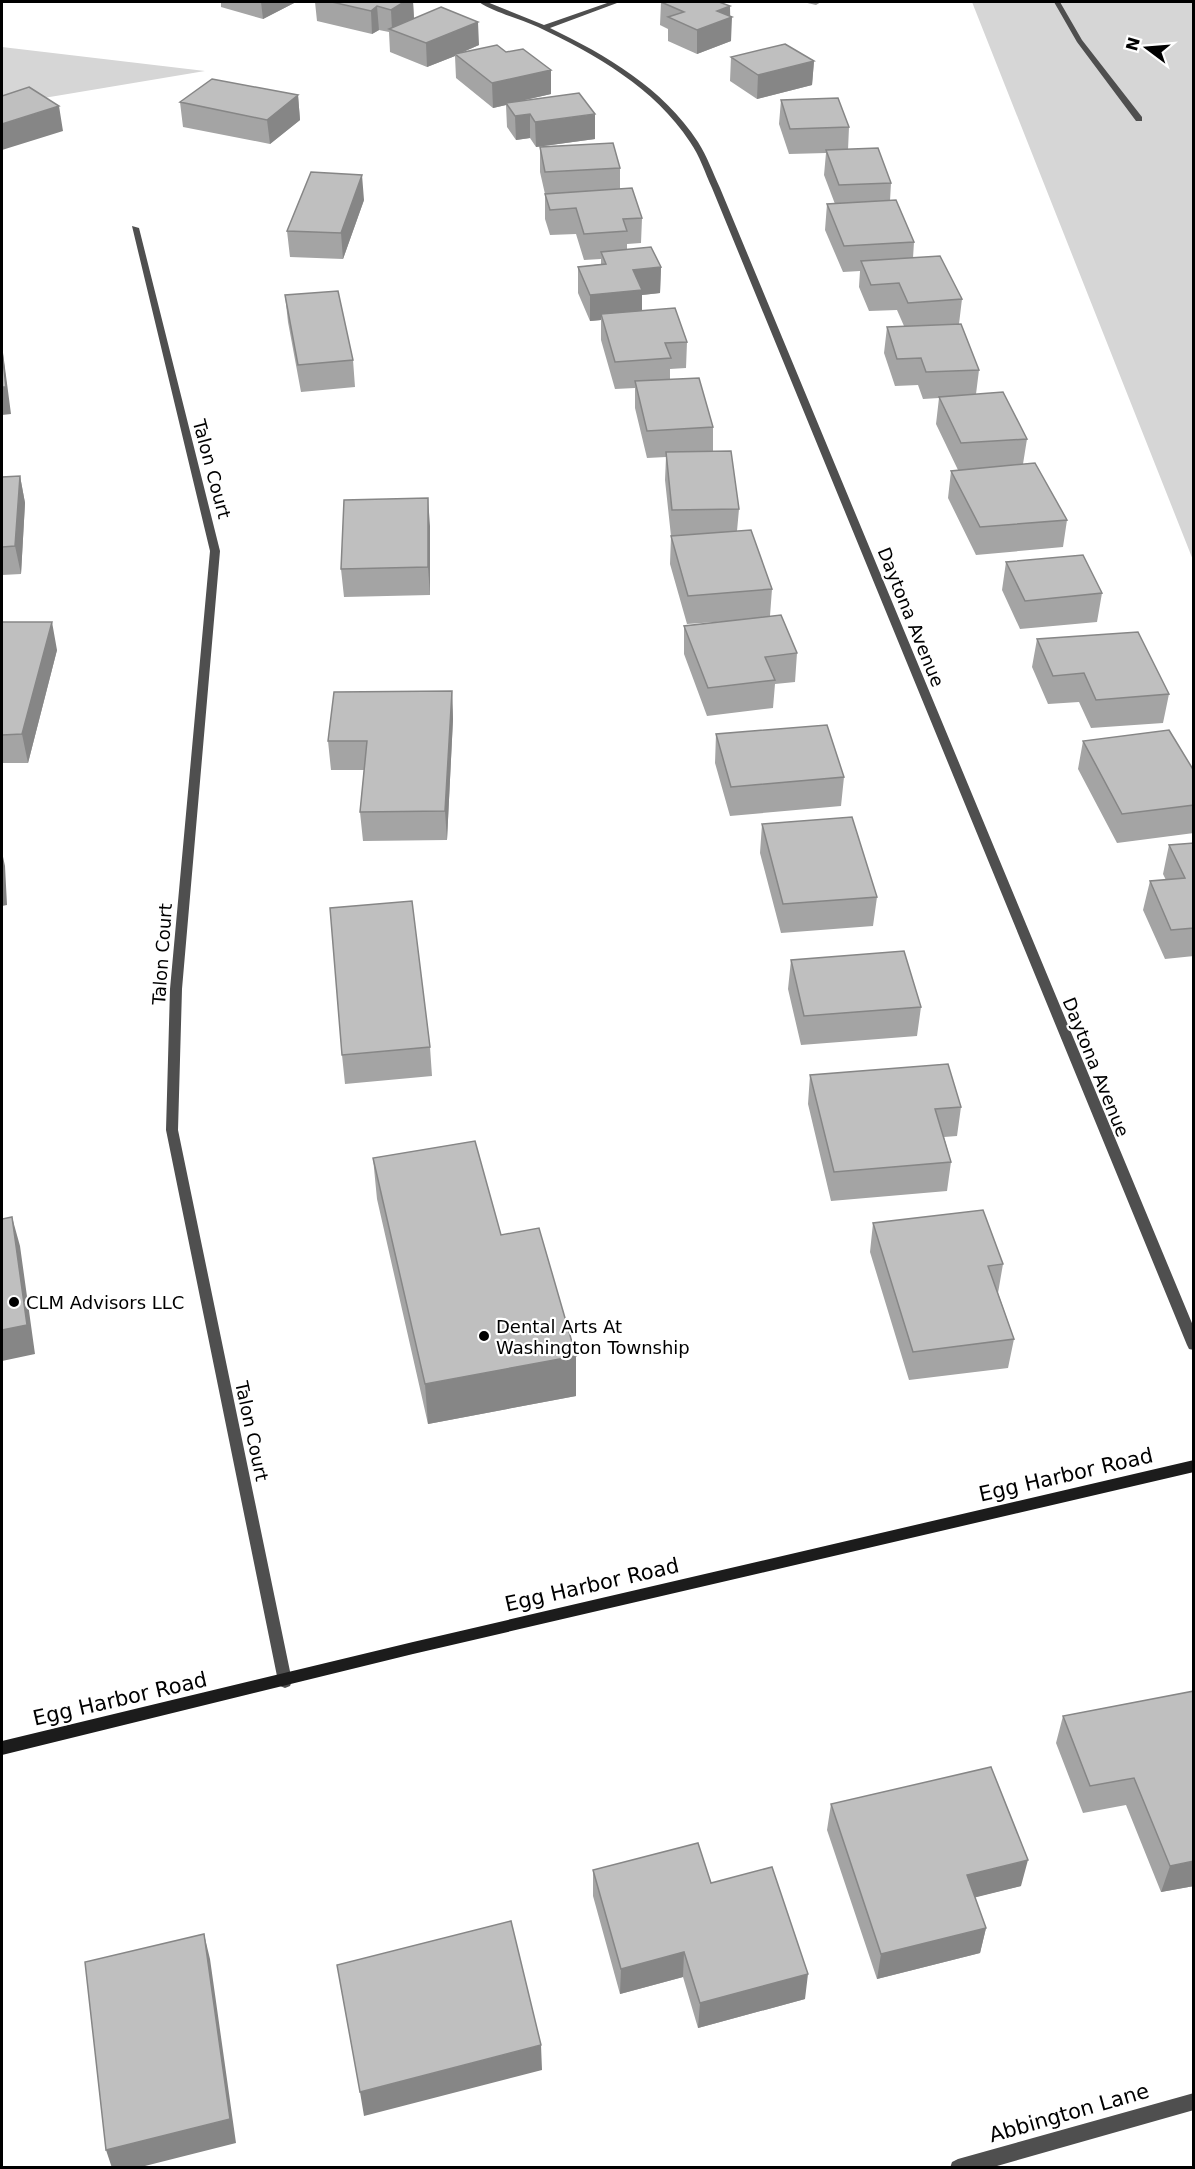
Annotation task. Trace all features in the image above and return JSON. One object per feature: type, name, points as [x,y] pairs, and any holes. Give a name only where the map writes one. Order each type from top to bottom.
[{"type":"main road","name":"Egg Harbor Road","points":[[2,1748],[285,1681],[413,1648],[1194,1466]]},
{"type":"street","name":"Daytona Avenue","points":[[482,2],[545,27],[604,60],[644,89],[676,120],[698,150],[725,210],[1194,1346]]},
{"type":"street","points":[[545,27],[615,2]]},
{"type":"street","points":[[1057,2],[1080,41],[1139,119]]},
{"type":"street","name":"Talon Court","points":[[135,228],[215,551],[176,989],[172,1130],[285,1681]]},
{"type":"street","name":"Abbington Lane","points":[[958,2168],[1194,2101]]},
{"type":"shaded area","points":[[972,2],[1193,2],[1193,560]]},
{"type":"shaded area","points":[[2,47],[205,71],[2,105]]},
{"type":"building","points":[[332,2],[404,2],[391,10],[377,6],[371,11]]},
{"type":"building","points":[[661,2],[719,2],[730,6],[717,11],[732,17],[697,30],[668,17],[684,12]]},
{"type":"building","points":[[441,7],[478,22],[426,43],[389,29]]},
{"type":"building","points":[[785,44],[814,61],[758,75],[731,57]]},
{"type":"building","points":[[497,45],[506,52],[523,49],[551,70],[492,83],[455,54]]},
{"type":"building","points":[[212,79],[298,95],[267,120],[180,102]]},
{"type":"building","points":[[29,87],[59,106],[2,124],[2,96]]},
{"type":"building","points":[[579,93],[595,114],[535,122],[530,114],[515,116],[506,103]]},
{"type":"building","points":[[838,98],[849,127],[790,129],[781,100]]},
{"type":"building","points":[[613,143],[620,168],[545,172],[540,147]]},
{"type":"building","points":[[878,148],[891,183],[839,185],[826,150]]},
{"type":"building","points":[[311,172],[362,175],[341,233],[287,231]]},
{"type":"building","points":[[632,188],[642,218],[623,219],[627,231],[584,234],[576,208],[550,210],[545,194]]},
{"type":"building","points":[[896,200],[914,242],[844,246],[827,204]]},
{"type":"building","points":[[651,247],[661,267],[633,270],[642,290],[590,295],[578,267],[606,264],[601,252]]},
{"type":"building","points":[[940,256],[962,299],[908,303],[899,283],[871,285],[861,261]]},
{"type":"building","points":[[338,291],[353,360],[298,365],[285,295]]},
{"type":"building","points":[[675,308],[687,342],[665,343],[671,358],[615,362],[601,314]]},
{"type":"building","points":[[961,324],[979,370],[926,372],[921,358],[897,359],[887,327]]},
{"type":"building","points":[[2,352],[6,387],[2,387]]},
{"type":"building","points":[[699,378],[713,427],[647,431],[635,381]]},
{"type":"building","points":[[1003,392],[1027,439],[961,443],[939,397]]},
{"type":"building","points":[[731,451],[739,509],[672,510],[666,452]]},
{"type":"building","points":[[1035,463],[1067,520],[980,527],[951,471]]},
{"type":"building","points":[[20,476],[15,546],[2,547],[2,477]]},
{"type":"building","points":[[428,498],[428,567],[341,569],[344,500]]},
{"type":"building","points":[[751,530],[772,589],[688,596],[671,536]]},
{"type":"building","points":[[1083,555],[1102,593],[1025,601],[1006,562]]},
{"type":"building","points":[[781,615],[797,653],[765,657],[775,680],[708,688],[684,626]]},
{"type":"building","points":[[2,622],[52,622],[22,734],[2,735]]},
{"type":"building","points":[[1138,632],[1169,694],[1096,700],[1084,673],[1053,676],[1037,639]]},
{"type":"building","points":[[452,691],[445,811],[360,812],[367,741],[328,741],[334,692]]},
{"type":"building","points":[[827,725],[844,777],[731,787],[716,734]]},
{"type":"building","points":[[1169,730],[1194,771],[1194,805],[1122,814],[1083,741]]},
{"type":"building","points":[[852,817],[877,897],[783,904],[762,824]]},
{"type":"building","points":[[1194,843],[1194,928],[1171,930],[1150,881],[1185,878],[1169,845]]},
{"type":"building","points":[[412,901],[430,1047],[342,1055],[330,908]]},
{"type":"building","points":[[904,951],[921,1007],[804,1016],[791,960]]},
{"type":"building","points":[[948,1064],[961,1107],[935,1109],[951,1162],[834,1172],[810,1075]]},
{"type":"building","name":"Dental Arts At Washington Township","points":[[475,1141],[501,1235],[539,1228],[576,1356],[425,1384],[373,1158]]},
{"type":"building","points":[[983,1210],[1003,1264],[988,1266],[1014,1339],[913,1352],[873,1223]]},
{"type":"building","points":[[12,1217],[27,1325],[2,1330],[2,1219]]},
{"type":"building","points":[[1194,1691],[1194,1861],[1170,1866],[1134,1778],[1090,1786],[1063,1716]]},
{"type":"building","points":[[991,1767],[1028,1860],[967,1875],[986,1928],[881,1954],[831,1804]]},
{"type":"building","points":[[698,1843],[711,1883],[772,1867],[808,1974],[700,2003],[684,1952],[621,1969],[593,1870]]},
{"type":"building","points":[[511,1921],[541,2045],[360,2092],[337,1965]]},
{"type":"building","points":[[204,1934],[230,2119],[106,2150],[85,1962]]},
{"type":"place","name":"CLM Advisors LLC","points":[[14,1302]]},
{"type":"place","name":"Dental Arts At Washington Township","points":[[484,1336]]}]
